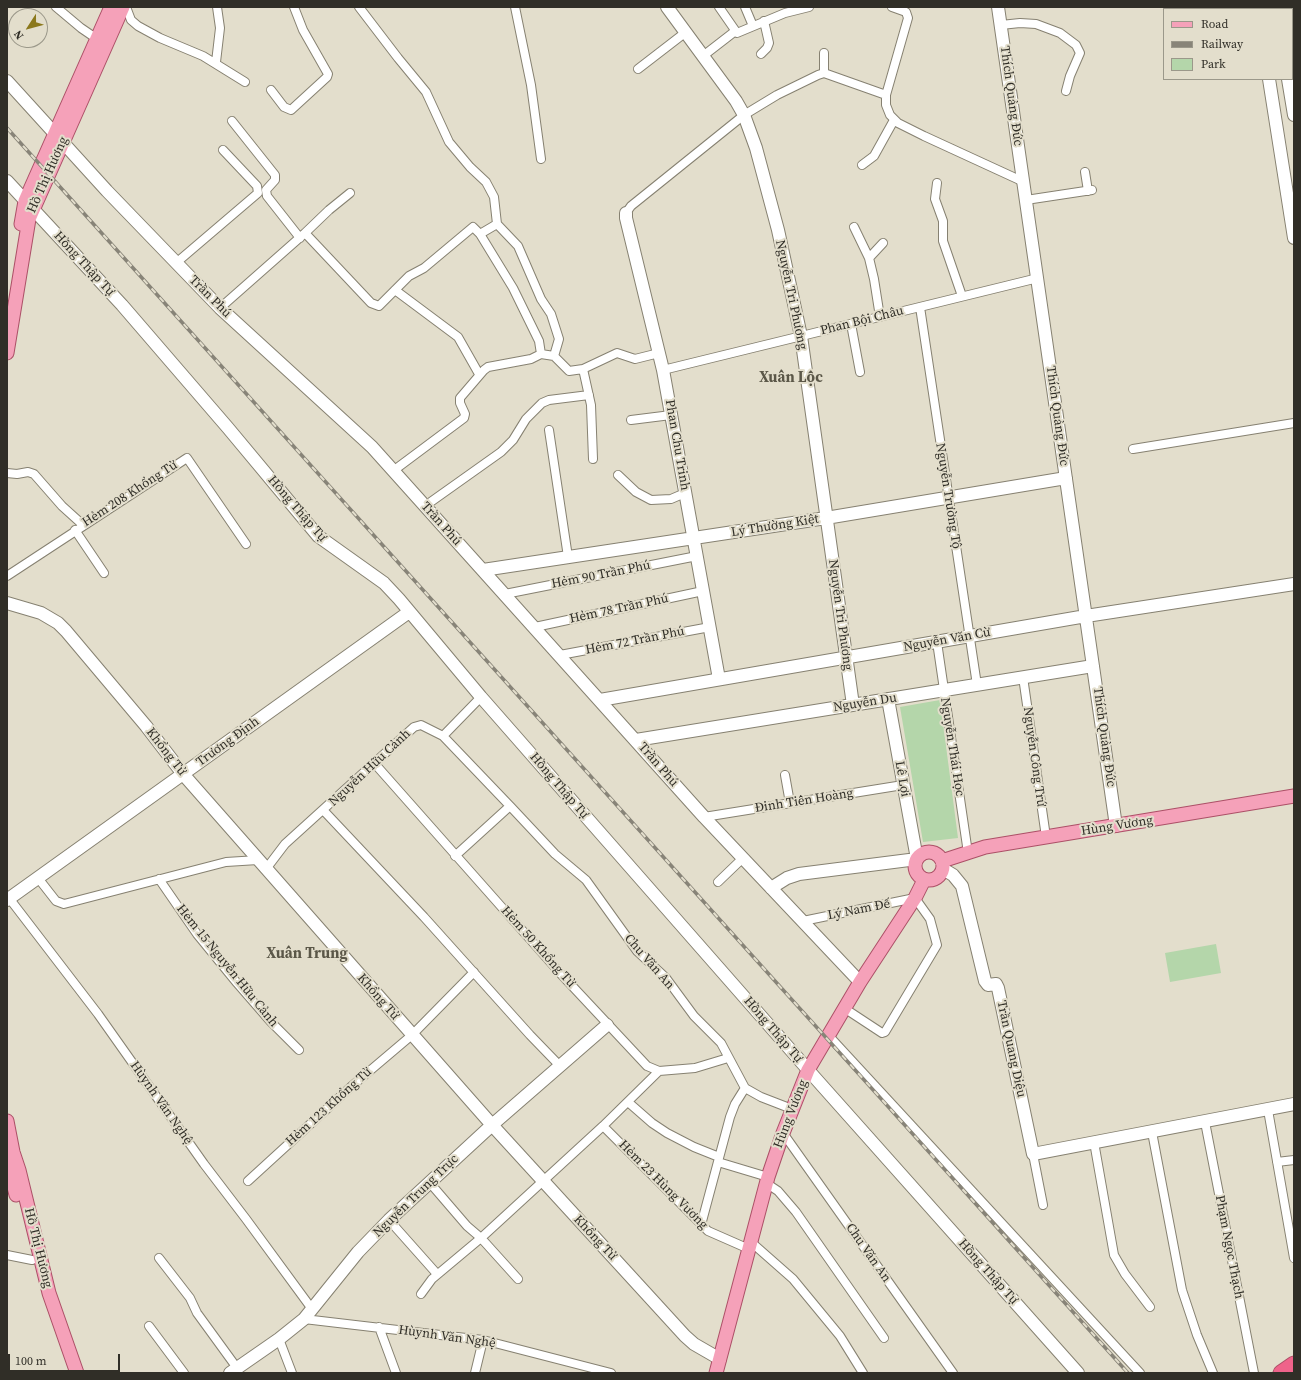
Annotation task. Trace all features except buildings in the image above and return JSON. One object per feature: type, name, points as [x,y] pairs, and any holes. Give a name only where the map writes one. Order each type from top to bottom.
[{"type":"highway","points":[[1281,1373],[1294,1364]]},
{"type":"main road","name":"Hồ Thị Hương","points":[[7,299],[29,205],[101,42],[111,7]]},
{"type":"main road","name":"Hồ Thị Hương","points":[[101,42],[124,7]]},
{"type":"main road","name":"Hồ Thị Hương","points":[[7,353],[29,205]]},
{"type":"main road","name":"Hùng Vương","points":[[943,865],[985,847],[1294,796]]},
{"type":"main road","points":[[929,852],[938,855],[943,865],[937,878],[924,880],[916,871],[915,865],[920,855],[929,852]]},
{"type":"main road","name":"Hùng Vương","points":[[716,1373],[767,1180],[783,1133],[808,1070],[860,982],[915,898],[924,880]]},
{"type":"main road","name":"Hồ Thị Hương","points":[[7,1121],[13,1152],[19,1170],[49,1293],[77,1373]]},
{"type":"main road","name":"Hồ Thị Hương","points":[[7,1160],[40,1294],[68,1373]]},
{"type":"street","points":[[56,7],[101,42]]},
{"type":"street","points":[[124,7],[131,20],[138,26],[216,62],[245,82]]},
{"type":"street","points":[[216,62],[220,28],[217,7]]},
{"type":"street","points":[[271,90],[284,107],[291,110],[327,77],[328,74],[303,30],[294,7]]},
{"type":"street","points":[[359,7],[426,92],[449,142],[470,167],[486,182],[494,197],[497,224],[518,246],[541,299],[551,314],[559,339],[554,356]]},
{"type":"street","points":[[515,7],[531,85],[541,159]]},
{"type":"street","name":"Nguyễn Tri Phương","points":[[668,7],[744,115],[754,142],[778,230],[801,336],[853,705]]},
{"type":"street","points":[[720,7],[734,32]]},
{"type":"street","points":[[745,7],[753,26]]},
{"type":"street","points":[[703,56],[734,32],[737,33],[809,7]]},
{"type":"street","points":[[892,7],[906,12],[908,18],[886,95],[887,110],[894,120],[924,136],[1024,182]]},
{"type":"street","name":"Thích Quảng Đức","points":[[998,7],[1116,826]]},
{"type":"street","points":[[761,54],[767,48],[769,43],[764,22]]},
{"type":"street","points":[[1001,25],[1020,23],[1036,24],[1064,35],[1076,45],[1080,53],[1070,76],[1066,91]]},
{"type":"street","points":[[638,69],[686,32]]},
{"type":"street","points":[[824,53],[824,73]]},
{"type":"street","points":[[626,213],[631,206],[744,115],[777,95],[824,73],[886,95]]},
{"type":"street","points":[[1269,80],[1294,238]]},
{"type":"street","points":[[1288,80],[1294,115]]},
{"type":"street","name":"Trần Phú","points":[[7,81],[58,138],[220,308],[352,427],[535,627],[704,817],[860,982]]},
{"type":"street","points":[[232,120],[275,175],[275,180],[266,190],[267,196],[302,236],[375,306],[382,304],[409,276],[424,268],[470,228],[476,228],[513,288],[539,341],[541,354]]},
{"type":"street","points":[[862,165],[874,156],[894,120]]},
{"type":"street","points":[[176,263],[258,193],[257,186],[223,150]]},
{"type":"street","points":[[1026,200],[1090,190],[1085,172]]},
{"type":"street","name":"Hồng Thập Tự","points":[[7,181],[138,323],[318,536],[384,583],[481,697],[808,1070],[1078,1373]]},
{"type":"street","points":[[937,183],[935,199],[943,222],[943,241],[962,296]]},
{"type":"street","points":[[220,308],[350,193]]},
{"type":"street","name":"Phan Chu Trinh","points":[[626,213],[663,370],[719,679]]},
{"type":"street","points":[[480,234],[497,224]]},
{"type":"street","points":[[854,227],[869,258],[880,317]]},
{"type":"street","points":[[869,258],[883,244]]},
{"type":"street","name":"Phan Bội Châu","points":[[663,370],[1038,278]]},
{"type":"street","points":[[396,290],[458,337],[479,374]]},
{"type":"street","name":"Nguyễn Trường Tộ","points":[[920,307],[977,685]]},
{"type":"street","points":[[851,324],[860,372]]},
{"type":"street","points":[[393,471],[464,418],[465,414],[460,403],[460,398],[479,374],[488,368],[532,359],[541,354],[554,356],[569,371],[583,369],[617,353],[635,359],[659,352]]},
{"type":"street","points":[[583,369],[589,395],[593,459]]},
{"type":"street","points":[[425,506],[501,452],[513,440],[526,419],[542,403],[549,400],[589,395]]},
{"type":"street","points":[[630,420],[671,415]]},
{"type":"street","points":[[1133,449],[1294,423]]},
{"type":"street","points":[[549,430],[568,557]]},
{"type":"street","name":"Hẻm 208 Khổng Tử","points":[[7,576],[187,458],[246,544]]},
{"type":"street","points":[[7,473],[17,474],[28,472],[34,474],[62,506],[83,525]]},
{"type":"street","points":[[618,475],[636,492],[651,500],[671,499],[685,493]]},
{"type":"street","name":"Lý Thường Kiệt","points":[[483,570],[826,518],[1066,478]]},
{"type":"street","points":[[75,530],[104,573]]},
{"type":"street","name":"Hẻm 90 Trần Phú","points":[[505,594],[697,556]]},
{"type":"street","name":"Nguyễn Văn Cừ","points":[[600,700],[1086,616],[1294,584]]},
{"type":"street","name":"Hẻm 78 Trần Phú","points":[[535,627],[703,591]]},
{"type":"street","name":"Khổng Tử","points":[[7,603],[41,613],[58,623],[66,631],[146,726],[183,774],[492,1125],[685,1336],[694,1344],[720,1359]]},
{"type":"street","name":"Trương Định","points":[[8,899],[409,612]]},
{"type":"street","name":"Hẻm 72 Trần Phú","points":[[560,655],[710,627]]},
{"type":"street","name":"Nguyễn Thái Học","points":[[936,642],[968,853]]},
{"type":"street","name":"Nguyễn Du","points":[[636,740],[1093,666]]},
{"type":"street","name":"Nguyễn Công Trứ","points":[[1022,677],[1046,837]]},
{"type":"street","points":[[443,736],[481,697]]},
{"type":"street","name":"Lê Lợi","points":[[888,699],[917,859]]},
{"type":"street","name":"Nguyễn Hữu Cảnh","points":[[262,865],[324,811],[418,725],[421,725],[443,736]]},
{"type":"street","name":"Chu Văn An","points":[[443,736],[555,854],[586,880],[637,951],[666,978],[694,1016],[721,1043],[745,1088],[761,1098],[792,1109]]},
{"type":"street","name":"Hẻm 50 Khổng Tử","points":[[375,764],[455,856],[607,1025],[647,1066],[658,1070]]},
{"type":"street","points":[[785,775],[790,803]]},
{"type":"street","name":"Đinh Tiên Hoàng","points":[[704,817],[903,786]]},
{"type":"street","points":[[455,856],[510,806]]},
{"type":"street","points":[[324,811],[560,1066]]},
{"type":"street","points":[[718,882],[743,858]]},
{"type":"street","points":[[771,888],[787,878],[799,874],[917,859]]},
{"type":"street","points":[[38,878],[56,901],[64,904],[226,862],[262,865]]},
{"type":"street","name":"Trần Quang Diệu","points":[[943,865],[962,886],[985,981],[988,985],[996,984],[998,988],[1043,1205]]},
{"type":"street","name":"Hẻm 15 Nguyễn Hữu Cảnh","points":[[159,879],[188,922],[227,971],[270,1021],[299,1050]]},
{"type":"street","points":[[844,1008],[882,1033],[887,1029],[937,945],[930,919],[915,898]]},
{"type":"street","name":"Lý Nam Đế","points":[[803,921],[915,898]]},
{"type":"street","name":"Hùynh Văn Nghệ","points":[[8,899],[98,1014],[204,1164],[312,1309]]},
{"type":"street","name":"Hẻm 123 Khổng Tử","points":[[248,1181],[348,1089],[412,1035],[474,972]]},
{"type":"street","name":"Nguyễn Trung Trực","points":[[233,1371],[279,1339],[304,1319],[358,1252],[389,1220],[492,1125],[607,1025]]},
{"type":"street","points":[[828,1035],[1140,1373]]},
{"type":"street","points":[[421,1294],[425,1287],[438,1274],[481,1238],[603,1126],[658,1070],[695,1068],[728,1058]]},
{"type":"street","points":[[701,1225],[732,1109],[745,1088]]},
{"type":"street","points":[[628,1102],[641,1114],[667,1133],[718,1160],[767,1180],[796,1212],[884,1338]]},
{"type":"street","points":[[1033,1154],[1294,1104]]},
{"type":"street","points":[[1268,1110],[1277,1162],[1290,1216],[1294,1258]]},
{"type":"street","name":"Phạm Ngọc Thạch","points":[[1204,1122],[1254,1373]]},
{"type":"street","name":"Hẻm 23 Hùng Vương","points":[[603,1126],[701,1225],[716,1236],[750,1245],[793,1279],[840,1336],[863,1373]]},
{"type":"street","points":[[1152,1132],[1182,1290],[1197,1335],[1213,1373]]},
{"type":"street","name":"Chu Văn An","points":[[783,1133],[953,1373]]},
{"type":"street","points":[[1094,1142],[1114,1255],[1125,1274],[1150,1307]]},
{"type":"street","points":[[1277,1162],[1294,1160]]},
{"type":"street","points":[[430,1183],[467,1226],[481,1238],[518,1279]]},
{"type":"street","points":[[389,1220],[438,1274]]},
{"type":"street","points":[[7,1255],[32,1260]]},
{"type":"street","points":[[159,1258],[190,1298],[197,1313],[233,1371]]},
{"type":"street","name":"Hùynh Văn Nghệ","points":[[304,1319],[482,1340],[611,1373]]},
{"type":"street","points":[[149,1326],[184,1373]]},
{"type":"street","points":[[379,1328],[396,1373]]},
{"type":"street","points":[[279,1339],[292,1373]]},
{"type":"street","points":[[475,1373],[482,1340]]},
{"type":"green space","points":[[940,700],[958,838],[923,842],[900,707]]},
{"type":"green space","points":[[1216,944],[1221,973],[1170,982],[1165,953]]},
{"type":"railway","points":[[7,128],[1128,1373]]},
{"type":"district","name":"Xuân Lộc","points":[[791,378]]},
{"type":"district","name":"Xuân Trung","points":[[307,954]]}]
